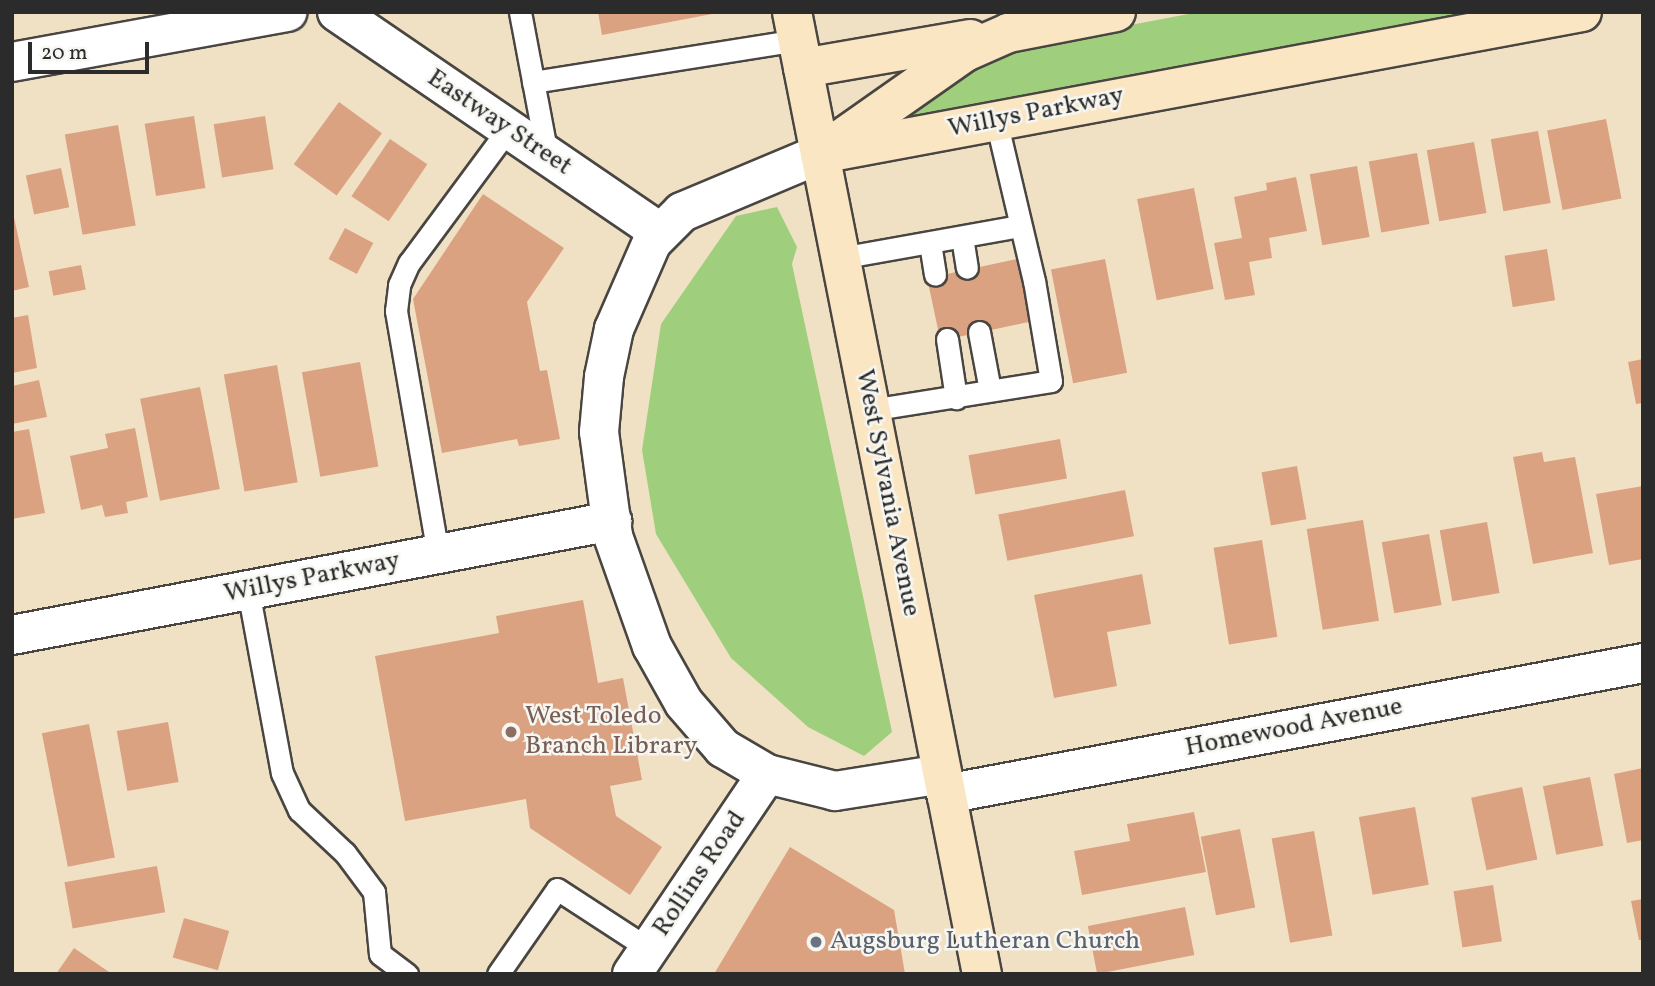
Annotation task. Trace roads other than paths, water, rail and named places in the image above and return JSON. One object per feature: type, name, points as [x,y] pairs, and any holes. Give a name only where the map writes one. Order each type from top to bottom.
[{"type":"main road","points":[[798,40],[1008,33],[1116,12]]},
{"type":"main road","name":"Willys Parkway","points":[[820,154],[1582,12]]},
{"type":"main road","points":[[820,154],[925,75],[1008,33]]},
{"type":"main road","name":"West Sylvania Avenue","points":[[798,40],[982,974]]},
{"type":"street","points":[[12,62],[288,12]]},
{"type":"street","name":"Eastway Street","points":[[337,12],[660,233]]},
{"type":"street","points":[[660,233],[682,212],[723,191],[820,154]]},
{"type":"street","name":"Homewood Avenue","points":[[660,233],[614,329],[604,377],[600,432],[612,521],[630,589],[652,646],[684,703],[723,748],[767,774],[835,790],[944,784],[1643,663]]},
{"type":"street","name":"Willys Parkway","points":[[12,635],[612,521]]},
{"type":"street","name":"Rollins Road","points":[[641,961],[767,774]]},
{"type":"lane","points":[[520,12],[547,156]]},
{"type":"lane","points":[[533,82],[798,40]]},
{"type":"lane","points":[[870,410],[1051,381],[996,120]]},
{"type":"lane","points":[[438,554],[396,311],[399,285],[409,263],[508,129]]},
{"type":"lane","points":[[840,258],[1020,226]]},
{"type":"lane","points":[[962,237],[967,268]]},
{"type":"lane","points":[[930,243],[935,275]]},
{"type":"lane","points":[[979,332],[990,390]]},
{"type":"lane","points":[[947,339],[956,398]]},
{"type":"lane","points":[[248,590],[282,773],[299,810],[345,853],[374,892],[380,954],[407,974]]},
{"type":"lane","points":[[498,974],[557,889],[641,961]]},
{"type":"place","name":"West Toledo Branch Library","points":[[511,732]]},
{"type":"place","name":"Augsburg Lutheran Church","points":[[816,942]]}]
